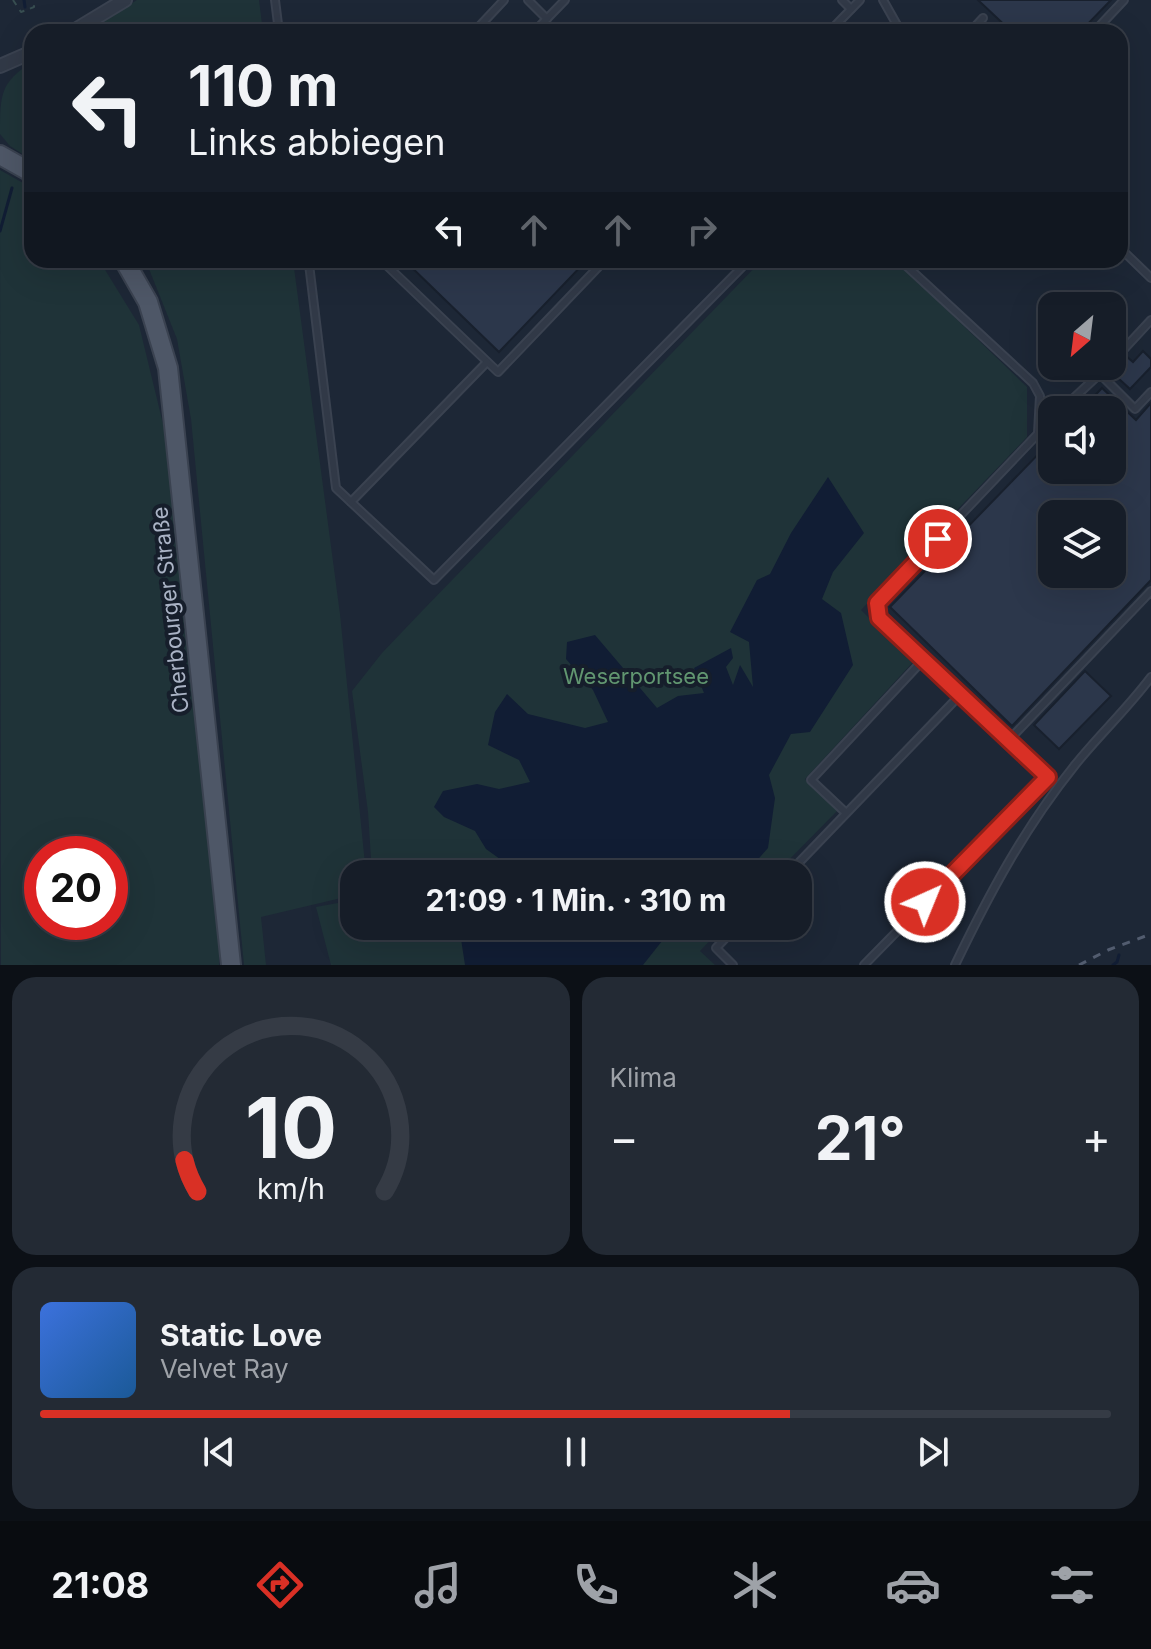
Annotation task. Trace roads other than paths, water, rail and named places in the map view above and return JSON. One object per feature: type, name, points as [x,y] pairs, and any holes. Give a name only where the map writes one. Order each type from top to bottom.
[{"type":"main road","points":[[2,155],[24,168]]},
{"type":"main road","name":"Cherbourger Straße","points":[[129,268],[148,302],[168,368],[231,965]]},
{"type":"street","points":[[85,24],[125,0]]},
{"type":"street","points":[[0,66],[24,56]]},
{"type":"street","points":[[0,72],[15,60]]},
{"type":"lane","points":[[275,0],[278,24]]},
{"type":"lane","points":[[482,24],[504,0]]},
{"type":"lane","points":[[528,0],[547,19]]},
{"type":"lane","points":[[542,24],[565,0]]},
{"type":"lane","points":[[842,0],[851,9]]},
{"type":"lane","points":[[837,24],[860,0]]},
{"type":"lane","points":[[883,0],[896,24]]},
{"type":"lane","points":[[1102,24],[1124,0]]},
{"type":"lane","points":[[977,24],[983,18]]},
{"type":"lane","points":[[1128,256],[1151,278]]},
{"type":"lane","points":[[309,268],[336,488],[434,580],[741,268]]},
{"type":"lane","points":[[389,268],[498,372],[597,268]]},
{"type":"lane","points":[[909,268],[1033,383],[1040,396]]},
{"type":"lane","points":[[1126,346],[1150,320]]},
{"type":"lane","points":[[351,502],[487,362]]},
{"type":"lane","points":[[1075,396],[1092,380]]},
{"type":"lane","points":[[1106,380],[1135,409],[1151,392]]},
{"type":"lane","points":[[864,965],[1048,777],[879,618],[877,603],[1038,433]]},
{"type":"lane","points":[[1009,740],[1151,591]]},
{"type":"lane","points":[[846,813],[811,780],[923,660]]},
{"type":"lane","points":[[955,965],[999,877],[1030,825],[1076,763],[1151,677]]},
{"type":"lane","points":[[801,860],[960,695]]},
{"type":"lane","points":[[724,940],[716,948],[733,965]]},
{"type":"water","name":"Weserportsee","points":[[828,477],[864,533],[833,572],[822,599],[841,613],[853,665],[810,732],[791,734],[769,775],[775,798],[768,848],[757,860],[501,860],[486,849],[475,831],[444,817],[434,807],[443,791],[477,784],[499,789],[530,782],[519,760],[488,745],[495,712],[507,694],[528,714],[585,728],[608,722],[593,690],[566,659],[567,642],[595,635],[657,708],[678,696],[704,693],[694,668],[731,648],[733,658],[726,667],[733,685],[740,665],[753,687],[749,642],[730,632],[757,580],[770,574],[791,533]]},
{"type":"water","points":[[461,940],[663,940],[643,965],[465,965]]},
{"type":"waterway","points":[[24,0],[25,7]]},
{"type":"waterway","points":[[0,231],[12,188]]},
{"type":"waterway","points":[[1113,965],[1119,955]]},
{"type":"railway","points":[[1079,965],[1151,934]]}]
